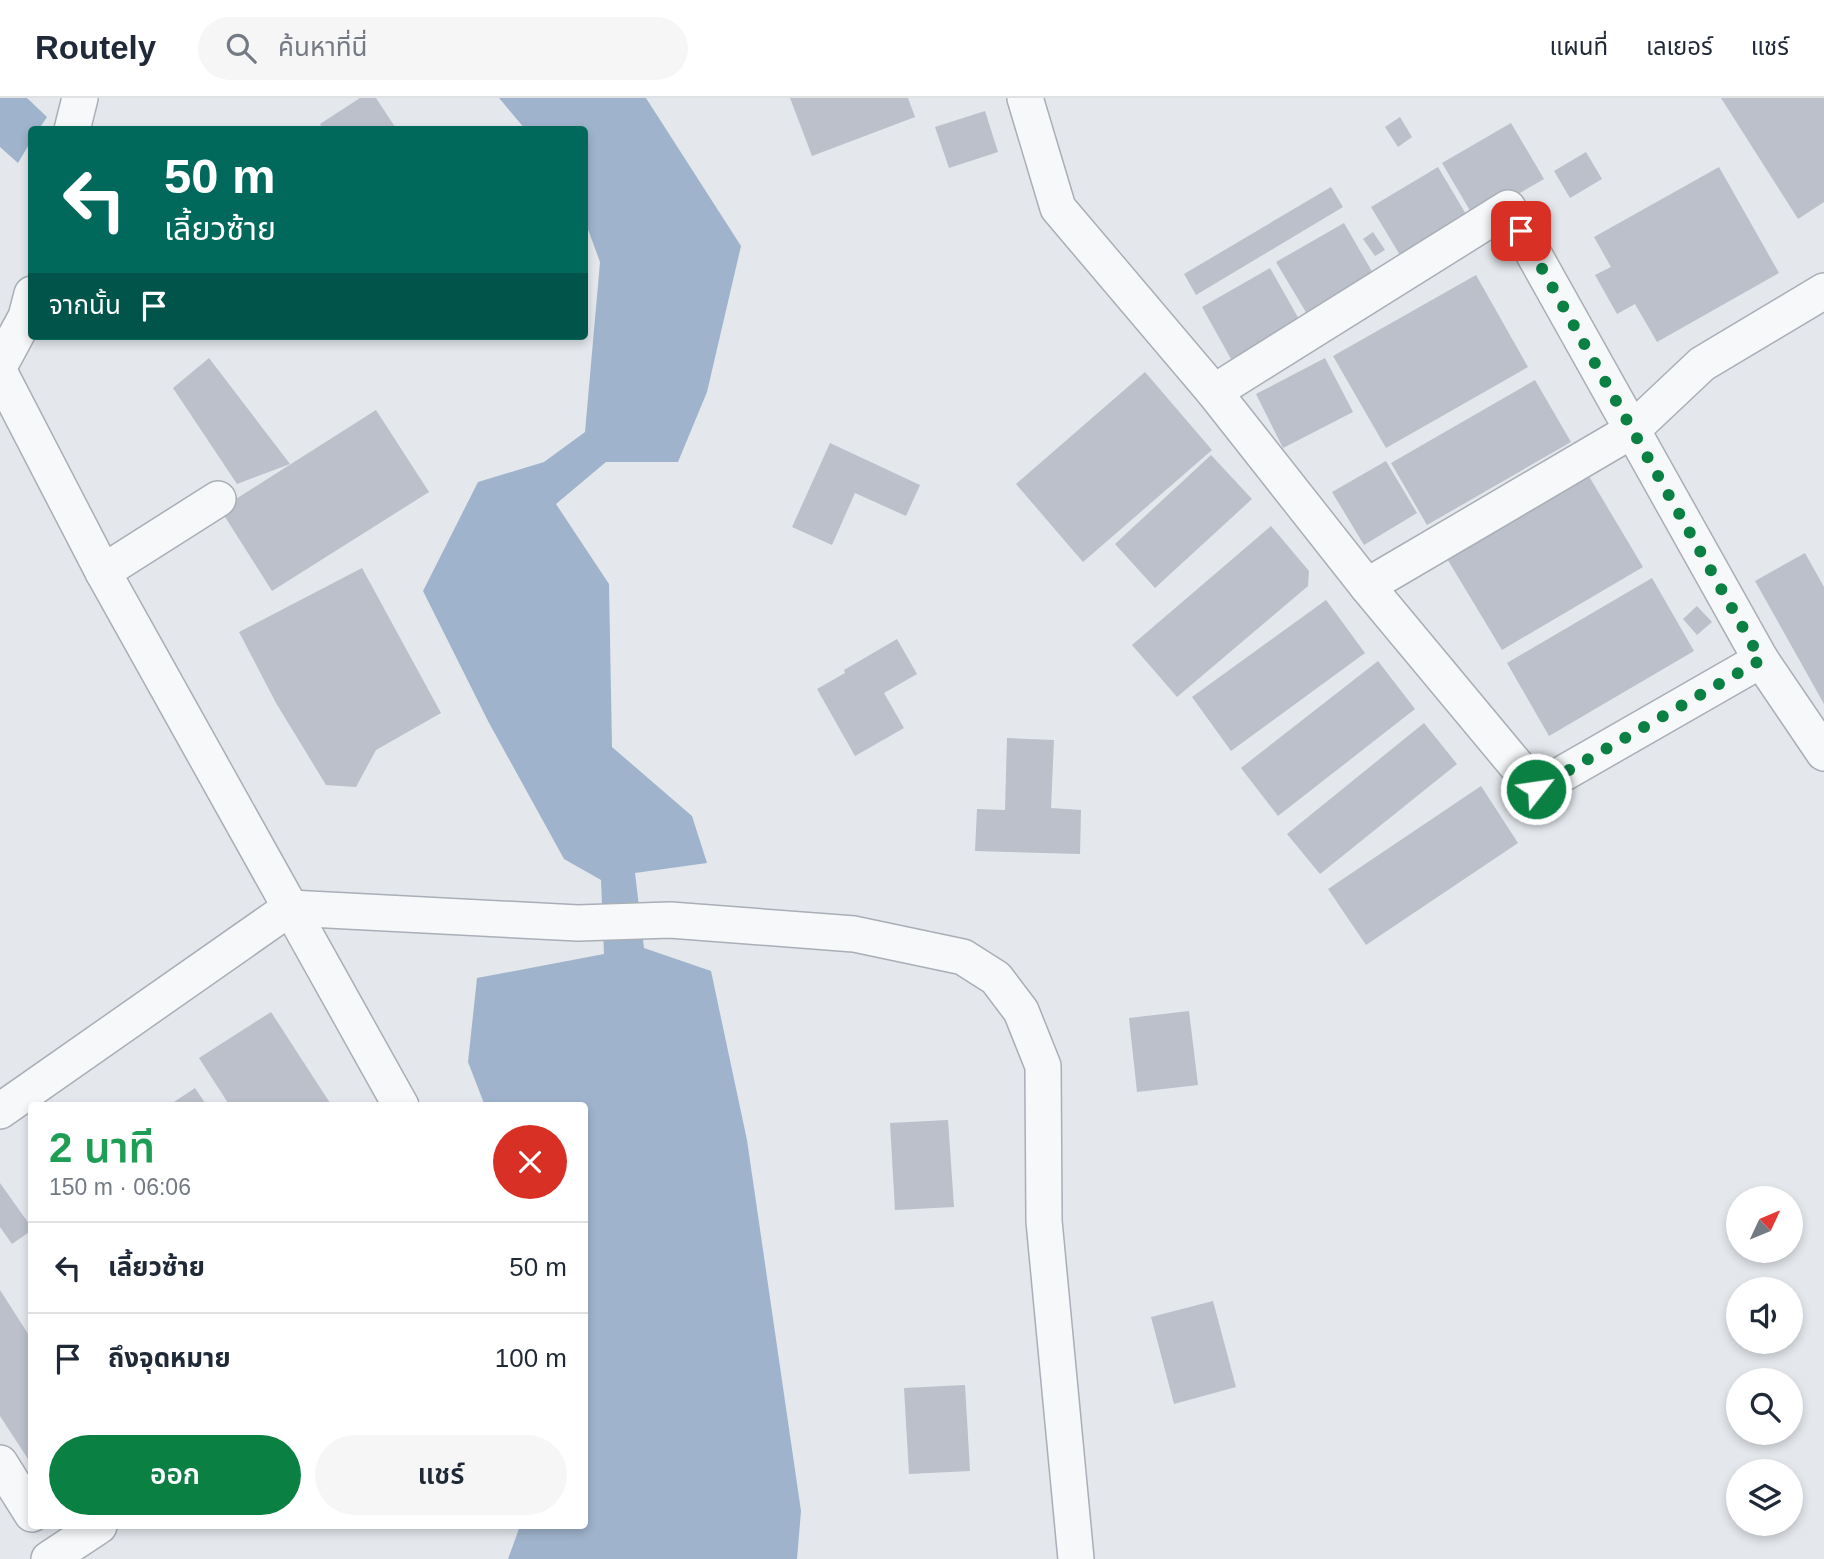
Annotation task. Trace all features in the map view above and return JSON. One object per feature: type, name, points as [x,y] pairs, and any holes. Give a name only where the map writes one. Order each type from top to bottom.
[{"type":"street","points":[[73,126],[80,98]]},
{"type":"street","points":[[1026,98],[1058,208],[1214,392],[1367,586],[1536,789],[1761,660]]},
{"type":"street","points":[[1214,392],[1508,208],[1761,660],[1824,753]]},
{"type":"street","points":[[1367,586],[1631,431],[1702,364],[1824,291]]},
{"type":"street","points":[[0,365],[28,309]]},
{"type":"street","points":[[0,373],[103,572],[399,1102]]},
{"type":"street","points":[[103,572],[218,499]]},
{"type":"street","points":[[0,1111],[290,908],[578,923],[670,920],[854,934],[963,957],[996,978],[1021,1011],[1043,1066],[1044,1221],[1076,1559]]},
{"type":"street","points":[[0,1463],[28,1508]]},
{"type":"street","points":[[51,1550],[93,1529]]},
{"type":"water","points":[[0,98],[27,98],[47,117],[41,126],[28,126],[28,146],[18,163],[0,147]]},
{"type":"water","points":[[499,98],[646,98],[741,246],[707,392],[678,462],[606,462],[556,504],[609,584],[612,747],[692,816],[707,863],[635,873],[644,948],[711,971],[747,1140],[801,1511],[797,1559],[508,1559],[519,1529],[588,1529],[588,1102],[483,1102],[468,1062],[477,978],[604,954],[601,880],[564,859],[488,721],[423,591],[478,482],[544,462],[585,432],[600,262],[588,229],[588,126],[522,126]]},
{"type":"building","points":[[360,98],[376,98],[394,126],[321,126],[320,124]]},
{"type":"building","points":[[790,98],[908,98],[915,117],[812,156]]},
{"type":"building","points":[[1721,98],[1824,98],[1824,202],[1798,219]]},
{"type":"building","points":[[985,111],[998,152],[949,168],[935,127]]},
{"type":"building","points":[[1400,117],[1412,137],[1398,147],[1385,127]]},
{"type":"building","points":[[1511,123],[1544,179],[1475,219],[1442,163]]},
{"type":"building","points":[[1586,152],[1602,179],[1570,198],[1554,171]]},
{"type":"building","points":[[1438,167],[1470,221],[1403,260],[1371,207]]},
{"type":"building","points":[[1719,167],[1779,273],[1657,342],[1635,304],[1617,314],[1595,275],[1611,267],[1594,237]]},
{"type":"building","points":[[1331,187],[1343,207],[1196,295],[1184,274]]},
{"type":"building","points":[[1344,223],[1374,275],[1307,314],[1276,262]]},
{"type":"building","points":[[1373,232],[1385,250],[1375,256],[1363,239]]},
{"type":"building","points":[[1270,268],[1300,321],[1231,359],[1202,307]]},
{"type":"building","points":[[1476,275],[1528,367],[1386,448],[1333,356]]},
{"type":"building","points":[[209,358],[290,464],[237,484],[173,388]]},
{"type":"building","points":[[1325,358],[1353,412],[1283,448],[1256,394]]},
{"type":"building","points":[[1145,372],[1212,450],[1083,562],[1016,484]]},
{"type":"building","points":[[1535,380],[1571,442],[1427,525],[1391,463]]},
{"type":"building","points":[[376,410],[429,492],[272,591],[220,509]]},
{"type":"building","points":[[830,443],[920,485],[906,516],[855,493],[832,545],[792,527]]},
{"type":"building","points":[[1211,455],[1252,499],[1155,588],[1115,544]]},
{"type":"building","points":[[1386,461],[1417,513],[1364,545],[1332,492]]},
{"type":"building","points":[[1587,473],[1643,567],[1502,650],[1446,557]]},
{"type":"building","points":[[1271,526],[1309,571],[1308,586],[1177,697],[1132,645]]},
{"type":"building","points":[[1805,553],[1824,587],[1824,704],[1755,581]]},
{"type":"building","points":[[362,568],[441,713],[376,750],[356,787],[326,785],[276,703],[239,632]]},
{"type":"building","points":[[1652,578],[1694,651],[1549,736],[1507,663]]},
{"type":"building","points":[[1326,600],[1365,653],[1231,751],[1192,697]]},
{"type":"building","points":[[1697,606],[1712,622],[1697,635],[1683,619]]},
{"type":"building","points":[[897,639],[917,674],[884,693],[904,728],[855,756],[817,689]]},
{"type":"building","points":[[1378,661],[1415,709],[1278,816],[1241,768]]},
{"type":"building","points":[[1424,723],[1457,764],[1320,874],[1287,834]]},
{"type":"building","points":[[1007,738],[1054,740],[1051,808],[1081,810],[1080,854],[975,851],[977,809],[1005,810]]},
{"type":"building","points":[[1481,786],[1518,843],[1366,945],[1328,889]]},
{"type":"building","points":[[1189,1011],[1198,1085],[1137,1092],[1129,1018]]},
{"type":"building","points":[[271,1012],[329,1102],[227,1102],[199,1058]]},
{"type":"building","points":[[195,1088],[204,1102],[174,1102]]},
{"type":"building","points":[[948,1120],[954,1207],[895,1210],[890,1123]]},
{"type":"building","points":[[0,1183],[28,1222],[28,1233],[12,1244],[0,1227]]},
{"type":"building","points":[[0,1290],[28,1334],[28,1459],[0,1416]]},
{"type":"building","points":[[1213,1301],[1236,1387],[1174,1404],[1151,1317]]},
{"type":"building","points":[[965,1385],[970,1471],[909,1474],[904,1388]]},
{"type":"route","points":[[1521,231],[1761,660],[1536,789]]}]
